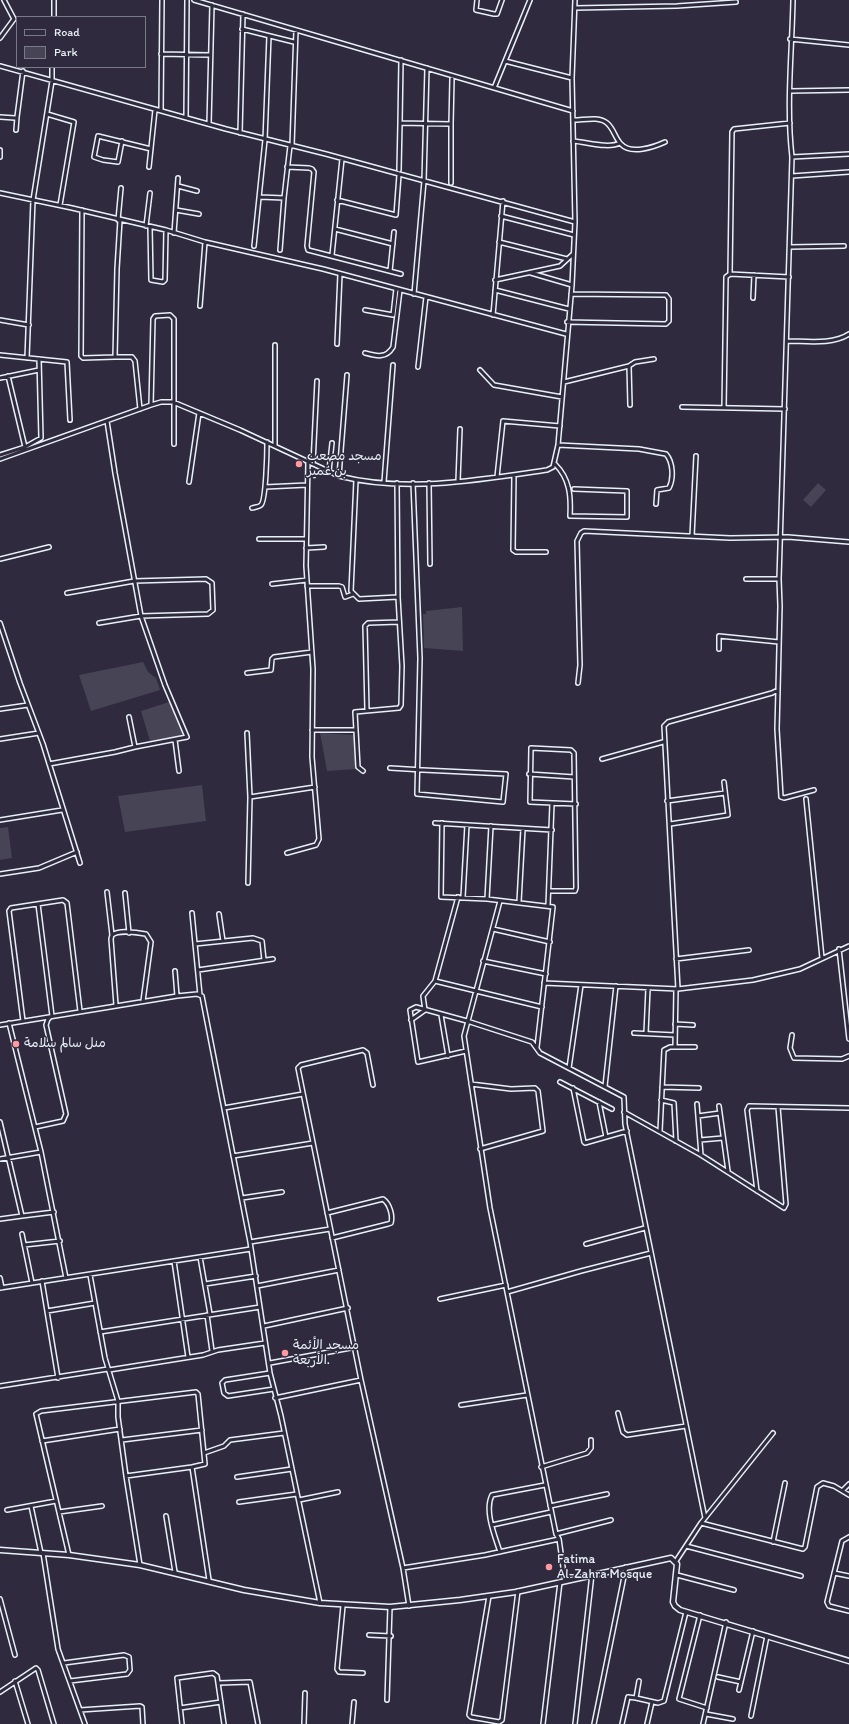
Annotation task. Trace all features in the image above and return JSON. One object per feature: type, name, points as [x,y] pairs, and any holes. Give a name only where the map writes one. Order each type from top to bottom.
[{"type":"street","points":[[0,38],[14,18],[4,0]]},
{"type":"street","points":[[7,4],[10,0]]},
{"type":"street","points":[[54,0],[54,16]]},
{"type":"street","points":[[161,112],[162,0]]},
{"type":"street","points":[[186,118],[187,0]]},
{"type":"street","points":[[194,0],[573,111]]},
{"type":"street","points":[[477,0],[475,6],[476,10],[494,14],[497,14],[502,0]]},
{"type":"street","points":[[494,88],[530,0]]},
{"type":"street","points":[[574,489],[627,491],[627,517],[570,516],[571,496],[568,484],[556,466],[555,453],[558,445],[560,426],[566,334],[574,253],[574,120],[572,78],[575,0]]},
{"type":"street","points":[[793,0],[790,40],[790,123],[792,176],[781,538],[778,579],[780,795],[784,798],[814,790]]},
{"type":"street","points":[[575,8],[736,2]]},
{"type":"street","points":[[209,124],[212,5]]},
{"type":"street","points":[[240,133],[243,14]]},
{"type":"street","points":[[242,29],[294,42]]},
{"type":"street","points":[[280,250],[287,167],[291,146],[294,42],[296,30]]},
{"type":"street","points":[[254,246],[265,140],[269,36]]},
{"type":"street","points":[[790,40],[849,45]]},
{"type":"street","points":[[161,54],[210,55]]},
{"type":"street","points":[[399,170],[401,60]]},
{"type":"street","points":[[505,61],[572,78]]},
{"type":"street","points":[[0,66],[21,69],[52,81],[161,112],[503,201],[575,222]]},
{"type":"street","points":[[27,358],[33,200],[52,81],[52,68]]},
{"type":"street","points":[[414,294],[424,181],[426,68]]},
{"type":"street","points":[[16,130],[21,69]]},
{"type":"street","points":[[451,183],[452,79]]},
{"type":"street","points":[[790,91],[849,90]]},
{"type":"street","points":[[149,167],[155,110]]},
{"type":"street","points":[[47,114],[74,122],[60,205]]},
{"type":"street","points":[[0,117],[17,117]]},
{"type":"street","points":[[574,120],[597,119],[606,122],[623,146],[640,150],[652,148],[665,142]]},
{"type":"street","points":[[400,123],[451,124]]},
{"type":"street","points":[[724,408],[726,277],[730,274],[732,132],[734,129],[790,123]]},
{"type":"street","points":[[122,141],[118,162],[94,157],[98,136],[122,141],[151,149]]},
{"type":"street","points":[[573,141],[604,145],[616,145],[620,143]]},
{"type":"street","points":[[0,150],[0,157]]},
{"type":"street","points":[[792,157],[849,154]]},
{"type":"street","points":[[332,255],[342,159]]},
{"type":"street","points":[[287,167],[312,169],[314,172],[308,249],[402,274]]},
{"type":"street","points":[[792,176],[849,172]]},
{"type":"street","points":[[337,200],[396,214],[399,175]]},
{"type":"street","points":[[174,233],[178,178]]},
{"type":"street","points":[[178,186],[197,191]]},
{"type":"street","points":[[115,357],[116,269],[121,188]]},
{"type":"street","points":[[0,193],[60,205],[166,230],[205,242],[340,274],[566,334]]},
{"type":"street","points":[[146,226],[150,193]]},
{"type":"street","points":[[260,197],[284,198]]},
{"type":"street","points":[[493,315],[503,201]]},
{"type":"street","points":[[82,210],[81,356],[83,358],[132,357],[135,361],[140,409]]},
{"type":"street","points":[[176,210],[199,214]]},
{"type":"street","points":[[501,216],[574,235]]},
{"type":"street","points":[[150,227],[151,280],[164,281],[166,230]]},
{"type":"street","points":[[335,229],[393,244]]},
{"type":"street","points":[[390,271],[394,232]]},
{"type":"street","points":[[200,306],[205,242]]},
{"type":"street","points":[[499,242],[567,260]]},
{"type":"street","points":[[790,247],[844,246]]},
{"type":"street","points":[[495,280],[560,266],[574,253]]},
{"type":"street","points":[[529,273],[572,285]]},
{"type":"street","points":[[338,344],[340,274]]},
{"type":"street","points":[[730,274],[789,277]]},
{"type":"street","points":[[753,298],[754,275]]},
{"type":"street","points":[[365,310],[393,315],[396,289]]},
{"type":"street","points":[[365,353],[384,356],[393,348],[400,290]]},
{"type":"street","points":[[495,290],[569,309]]},
{"type":"street","points":[[567,322],[666,324],[669,320],[669,299],[666,295],[571,294]]},
{"type":"street","points":[[418,367],[426,297]]},
{"type":"street","points":[[151,405],[153,319],[156,316],[170,315],[174,319],[174,444]]},
{"type":"street","points":[[0,320],[28,326]]},
{"type":"street","points":[[787,341],[804,342],[835,339],[849,334]]},
{"type":"street","points":[[275,345],[275,445]]},
{"type":"street","points":[[0,355],[65,361],[67,363],[70,420]]},
{"type":"street","points":[[0,454],[25,447],[41,438],[39,359]]},
{"type":"street","points":[[564,382],[629,366],[635,362],[654,359]]},
{"type":"street","points":[[384,482],[392,365]]},
{"type":"street","points":[[629,366],[630,405]]},
{"type":"street","points":[[0,378],[39,370]]},
{"type":"street","points":[[480,370],[494,384],[562,397]]},
{"type":"street","points":[[339,476],[346,375]]},
{"type":"street","points":[[8,376],[25,447]]},
{"type":"street","points":[[313,464],[317,381]]},
{"type":"street","points":[[0,459],[151,405],[161,402],[173,402],[275,445],[339,476],[356,480],[397,483],[458,481],[547,470],[556,466]]},
{"type":"street","points":[[682,407],[785,409]]},
{"type":"street","points":[[189,482],[199,413]]},
{"type":"street","points":[[49,764],[186,738],[187,734],[165,685],[141,616],[107,421]]},
{"type":"street","points":[[497,477],[503,421],[560,426]]},
{"type":"street","points":[[458,481],[460,429]]},
{"type":"street","points":[[252,508],[261,505],[265,487],[267,442]]},
{"type":"street","points":[[329,471],[332,443]]},
{"type":"street","points":[[558,445],[639,449],[666,454],[670,460],[672,481],[669,488],[657,490],[656,504]]},
{"type":"street","points":[[692,536],[696,456]]},
{"type":"street","points":[[286,853],[310,848],[319,843],[312,730],[312,652],[307,586],[306,539],[308,462]]},
{"type":"street","points":[[514,475],[513,550],[516,552],[546,552]]},
{"type":"street","points":[[356,480],[350,586],[353,594],[359,599],[398,597]]},
{"type":"street","points":[[363,771],[358,767],[355,712],[401,707],[402,666],[398,597],[397,483]]},
{"type":"street","points":[[390,768],[418,770],[506,774],[503,802],[417,794],[418,770],[420,658],[413,483]]},
{"type":"street","points":[[429,483],[430,564]]},
{"type":"street","points":[[265,487],[307,485]]},
{"type":"street","points":[[578,683],[580,665],[577,541],[578,535],[584,531],[849,542]]},
{"type":"street","points":[[259,539],[306,539]]},
{"type":"street","points":[[0,559],[49,547]]},
{"type":"street","points":[[306,548],[324,547]]},
{"type":"street","points":[[67,593],[134,581],[206,579],[212,583],[213,610],[208,614],[141,616],[99,623]]},
{"type":"street","points":[[746,579],[778,579]]},
{"type":"street","points":[[272,584],[307,580]]},
{"type":"street","points":[[307,586],[339,586],[342,587],[345,597],[353,594]]},
{"type":"street","points":[[367,710],[365,626],[368,623],[399,622]]},
{"type":"street","points":[[0,623],[49,764],[62,810],[80,863]]},
{"type":"street","points":[[719,649],[719,636],[779,642]]},
{"type":"street","points":[[247,673],[271,670],[272,659],[274,657],[312,652]]},
{"type":"street","points":[[675,1047],[677,989],[676,959],[664,726],[668,722],[766,695],[778,690]]},
{"type":"street","points":[[0,709],[28,705]]},
{"type":"street","points":[[129,717],[135,747]]},
{"type":"street","points":[[312,730],[355,730]]},
{"type":"street","points":[[0,739],[38,733]]},
{"type":"street","points":[[247,733],[250,797],[248,883]]},
{"type":"street","points":[[175,740],[179,771]]},
{"type":"street","points":[[602,759],[664,742]]},
{"type":"street","points":[[549,891],[575,891],[576,804],[573,751],[531,748],[529,774],[530,802],[576,804]]},
{"type":"street","points":[[529,774],[574,778]]},
{"type":"street","points":[[670,824],[728,815],[724,782]]},
{"type":"street","points":[[250,797],[315,787]]},
{"type":"street","points":[[667,801],[725,793]]},
{"type":"street","points":[[806,799],[822,958]]},
{"type":"street","points":[[548,905],[552,804]]},
{"type":"street","points":[[0,820],[62,810]]},
{"type":"street","points":[[435,823],[552,830]]},
{"type":"street","points":[[442,823],[440,897],[463,897],[551,905],[553,908],[537,1046]]},
{"type":"street","points":[[463,897],[467,825]]},
{"type":"street","points":[[487,899],[492,826]]},
{"type":"street","points":[[519,902],[523,829]]},
{"type":"street","points":[[0,874],[39,868],[77,852]]},
{"type":"street","points":[[107,892],[112,935],[111,940],[116,1005]]},
{"type":"street","points":[[125,893],[129,933]]},
{"type":"street","points":[[425,1010],[423,996],[435,981],[458,897]]},
{"type":"street","points":[[23,1021],[9,912],[11,908],[63,900],[67,903],[80,1011]]},
{"type":"street","points":[[500,901],[464,1032],[480,1149],[490,1208],[545,1485],[556,1534],[559,1539],[565,1581]]},
{"type":"street","points":[[38,904],[52,1016]]},
{"type":"street","points":[[192,913],[200,995],[242,1198],[264,1326],[265,1343],[270,1363],[270,1373],[299,1500],[320,1603]]},
{"type":"street","points":[[219,914],[223,941]]},
{"type":"street","points":[[493,929],[550,942]]},
{"type":"street","points":[[112,935],[115,932],[146,934],[151,942],[143,1001]]},
{"type":"street","points":[[195,944],[259,938],[262,941],[264,960]]},
{"type":"street","points":[[544,983],[648,989],[677,989],[753,980],[781,975],[809,965],[849,946]]},
{"type":"street","points":[[676,959],[749,950]]},
{"type":"street","points":[[840,950],[849,1039]]},
{"type":"street","points":[[198,970],[273,959]]},
{"type":"street","points":[[483,961],[546,974]]},
{"type":"street","points":[[176,971],[177,996]]},
{"type":"street","points":[[435,981],[542,1007]]},
{"type":"street","points":[[570,1068],[581,984]]},
{"type":"street","points":[[605,1086],[616,986]]},
{"type":"street","points":[[646,1033],[648,989]]},
{"type":"street","points":[[0,1025],[116,1005],[177,996],[200,995]]},
{"type":"street","points":[[466,1051],[420,1062],[417,1061],[410,1020],[410,1010],[416,1007],[467,1021],[532,1042],[537,1046],[540,1053],[624,1097],[624,1112],[627,1131],[645,1228],[705,1518]]},
{"type":"street","points":[[410,1020],[425,1010]]},
{"type":"street","points":[[441,1015],[448,1056]]},
{"type":"street","points":[[35,1127],[63,1120],[66,1117],[46,1025],[48,1019],[52,1016]]},
{"type":"street","points":[[9,1023],[41,1152],[60,1241],[66,1278]]},
{"type":"street","points":[[675,1024],[693,1025]]},
{"type":"street","points":[[634,1033],[675,1035]]},
{"type":"street","points":[[792,1035],[791,1053],[796,1058],[842,1059],[849,1056]]},
{"type":"street","points":[[660,1131],[664,1050],[666,1048],[695,1046]]},
{"type":"street","points":[[373,1085],[366,1053],[363,1050],[298,1066],[312,1143],[348,1308],[361,1380],[403,1568],[409,1606]]},
{"type":"street","points":[[560,1082],[612,1109]]},
{"type":"street","points":[[471,1084],[511,1089],[535,1088],[538,1091],[543,1131],[480,1149]]},
{"type":"street","points":[[662,1087],[699,1088]]},
{"type":"street","points":[[573,1088],[585,1143],[627,1131]]},
{"type":"street","points":[[224,1108],[303,1094]]},
{"type":"street","points":[[661,1100],[674,1103],[676,1141]]},
{"type":"street","points":[[599,1102],[606,1137]]},
{"type":"street","points":[[697,1104],[701,1155]]},
{"type":"street","points":[[757,1191],[747,1107],[751,1105],[849,1108]]},
{"type":"street","points":[[719,1106],[728,1171]]},
{"type":"street","points":[[624,1112],[660,1131],[728,1171],[782,1207],[786,1207],[778,1107]]},
{"type":"street","points":[[698,1116],[720,1113]]},
{"type":"street","points":[[0,1124],[22,1216]]},
{"type":"street","points":[[700,1140],[723,1138]]},
{"type":"street","points":[[233,1156],[312,1143]]},
{"type":"street","points":[[0,1159],[41,1152]]},
{"type":"street","points":[[242,1198],[282,1192]]},
{"type":"street","points":[[327,1213],[383,1199],[388,1204],[392,1218],[391,1223],[332,1238]]},
{"type":"street","points":[[0,1219],[54,1212]]},
{"type":"street","points":[[586,1244],[645,1228]]},
{"type":"street","points":[[250,1242],[330,1229]]},
{"type":"street","points":[[22,1234],[32,1283]]},
{"type":"street","points":[[24,1245],[60,1241]]},
{"type":"street","points":[[0,1278],[1,1288],[251,1249]]},
{"type":"street","points":[[507,1292],[651,1253]]},
{"type":"street","points":[[200,1257],[205,1284],[212,1351]]},
{"type":"street","points":[[174,1261],[188,1357]]},
{"type":"street","points":[[257,1286],[339,1270]]},
{"type":"street","points":[[90,1275],[100,1332],[118,1401],[126,1476],[140,1565]]},
{"type":"street","points":[[205,1284],[256,1276]]},
{"type":"street","points":[[42,1281],[58,1378]]},
{"type":"street","points":[[440,1298],[506,1285]]},
{"type":"street","points":[[47,1311],[95,1303]]},
{"type":"street","points":[[100,1332],[260,1307]]},
{"type":"street","points":[[264,1326],[348,1308]]},
{"type":"street","points":[[0,1386],[188,1357],[212,1351],[265,1343]]},
{"type":"street","points":[[270,1363],[356,1347]]},
{"type":"street","points":[[270,1373],[225,1380],[222,1383],[224,1393],[228,1396],[274,1389]]},
{"type":"street","points":[[275,1398],[361,1380]]},
{"type":"street","points":[[69,1555],[36,1418],[38,1412],[196,1392],[202,1430],[205,1464],[126,1476]]},
{"type":"street","points":[[461,1405],[527,1395]]},
{"type":"street","points":[[618,1413],[623,1432],[627,1435],[686,1426]]},
{"type":"street","points":[[42,1441],[120,1429]]},
{"type":"street","points":[[122,1440],[202,1430]]},
{"type":"street","points":[[204,1453],[224,1446],[230,1440],[284,1433]]},
{"type":"street","points":[[676,1561],[701,1523],[773,1433]]},
{"type":"street","points":[[542,1467],[587,1452],[591,1448],[591,1440]]},
{"type":"street","points":[[192,1467],[209,1580]]},
{"type":"street","points":[[237,1477],[292,1470]]},
{"type":"street","points":[[773,1542],[785,1483]]},
{"type":"street","points":[[701,1523],[803,1549],[806,1542],[817,1487],[823,1483],[843,1490],[849,1495]]},
{"type":"street","points":[[843,1490],[849,1484]]},
{"type":"street","points":[[500,1552],[492,1525],[490,1502],[492,1495],[545,1485]]},
{"type":"street","points":[[299,1500],[338,1492]]},
{"type":"street","points":[[239,1502],[297,1494]]},
{"type":"street","points":[[550,1506],[607,1494]]},
{"type":"street","points":[[7,1510],[56,1501]]},
{"type":"street","points":[[31,1506],[42,1553],[56,1639],[85,1724]]},
{"type":"street","points":[[59,1512],[102,1506]]},
{"type":"street","points":[[492,1525],[551,1512]]},
{"type":"street","points":[[166,1516],[175,1572]]},
{"type":"street","points":[[556,1534],[611,1520]]},
{"type":"street","points":[[849,1537],[842,1541],[828,1604],[849,1611]]},
{"type":"street","points":[[403,1568],[500,1552],[559,1539]]},
{"type":"street","points":[[686,1546],[801,1576]]},
{"type":"street","points":[[0,1550],[69,1555],[140,1565],[209,1580],[244,1590],[320,1603],[343,1606],[390,1607],[489,1596],[565,1581],[665,1558],[676,1561]]},
{"type":"street","points":[[676,1561],[678,1567],[674,1602],[675,1606],[686,1612],[726,1622],[849,1661]]},
{"type":"street","points":[[594,1724],[626,1567]]},
{"type":"street","points":[[834,1573],[849,1576]]},
{"type":"street","points":[[575,1724],[592,1574]]},
{"type":"street","points":[[677,1575],[734,1590]]},
{"type":"street","points":[[543,1724],[560,1582]]},
{"type":"street","points":[[489,1596],[469,1715],[471,1717],[499,1722],[502,1720],[518,1591]]},
{"type":"street","points":[[0,1599],[15,1655]]},
{"type":"street","points":[[343,1606],[337,1669],[339,1672],[363,1673]]},
{"type":"street","points":[[387,1700],[391,1636],[390,1607]]},
{"type":"street","points":[[622,1724],[628,1697],[662,1703],[666,1697],[686,1612]]},
{"type":"street","points":[[700,1615],[679,1699],[707,1708]]},
{"type":"street","points":[[703,1724],[726,1622]]},
{"type":"street","points":[[739,1690],[753,1631]]},
{"type":"street","points":[[369,1635],[391,1636]]},
{"type":"street","points":[[751,1716],[767,1636]]},
{"type":"street","points":[[64,1663],[124,1655],[129,1657],[130,1670],[127,1674],[70,1681]]},
{"type":"street","points":[[0,1692],[34,1668],[38,1670],[54,1724]]},
{"type":"street","points":[[182,1724],[178,1678],[213,1673],[217,1676],[219,1683],[224,1724]]},
{"type":"street","points":[[718,1677],[741,1682]]},
{"type":"street","points":[[15,1681],[28,1724]]},
{"type":"street","points":[[219,1683],[250,1682],[258,1724]]},
{"type":"street","points":[[636,1698],[639,1682]]},
{"type":"street","points":[[304,1724],[305,1693]]},
{"type":"street","points":[[180,1708],[221,1702]]},
{"type":"street","points":[[352,1724],[354,1702]]},
{"type":"street","points":[[647,1724],[652,1702]]},
{"type":"street","points":[[80,1710],[140,1706],[142,1707],[143,1724]]},
{"type":"street","points":[[706,1714],[733,1719]]},
{"type":"green space","points":[[818,483],[826,490],[811,507],[803,500]]},
{"type":"green space","points":[[462,607],[463,651],[424,648],[423,614],[426,614],[426,611]]},
{"type":"green space","points":[[143,662],[148,672],[156,678],[160,690],[91,711],[79,675]]},
{"type":"green space","points":[[169,702],[183,735],[150,741],[141,711]]},
{"type":"green space","points":[[320,733],[354,735],[357,769],[327,771]]},
{"type":"green space","points":[[202,785],[206,821],[125,832],[118,796]]},
{"type":"green space","points":[[8,827],[12,858],[0,860],[0,828]]},
{"type":"place","name":"مسجد مصعب بن عُمير","points":[[299,464]]},
{"type":"place","name":"منل سالم سلامة","points":[[16,1044]]},
{"type":"place","name":"مسجد الأئمة الأربعة.","points":[[285,1353]]},
{"type":"place","name":"Fatima Al-Zahra Mosque","points":[[549,1567]]}]
